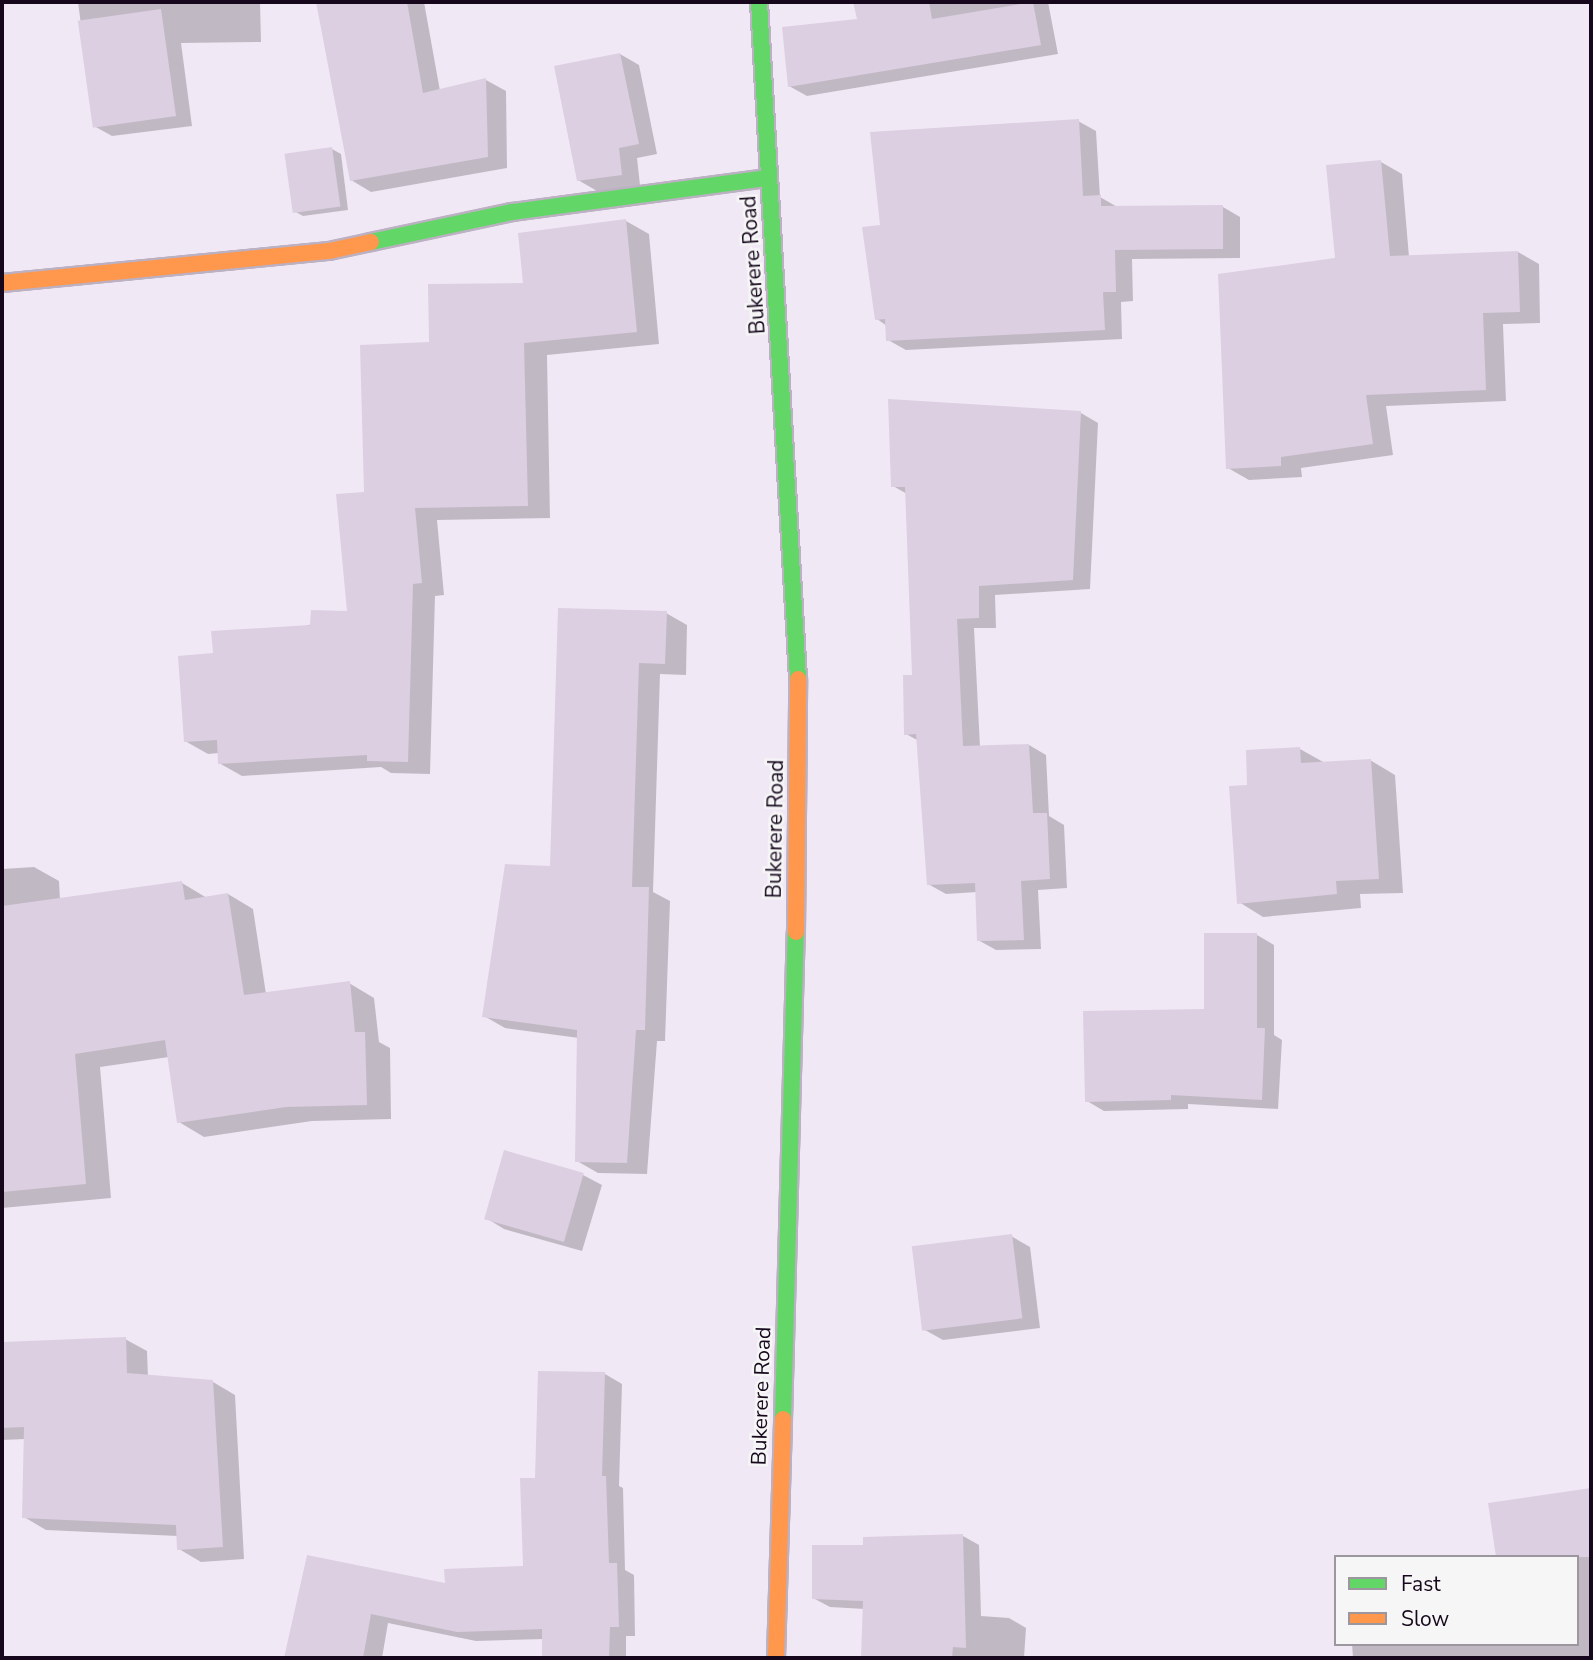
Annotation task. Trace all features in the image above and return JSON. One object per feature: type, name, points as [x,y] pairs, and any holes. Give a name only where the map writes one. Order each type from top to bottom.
[{"type":"street","name":"Bukerere Road","points":[[759,2],[768,178],[799,629],[794,984],[776,1658]]},
{"type":"street","points":[[2,284],[329,251],[525,210],[768,178]]},
{"type":"building","points":[[316,2],[407,2],[423,93],[486,78],[488,157],[350,181]]},
{"type":"building","points":[[853,2],[929,2],[932,19],[1033,2],[1041,45],[788,87],[782,27],[857,19]]},
{"type":"building","points":[[161,9],[176,116],[93,128],[78,21]]},
{"type":"building","points":[[620,53],[639,144],[619,148],[622,175],[577,181],[554,66]]},
{"type":"building","points":[[1079,119],[1083,196],[1101,195],[1101,206],[1223,205],[1223,249],[1115,250],[1116,292],[1103,292],[1105,330],[886,341],[885,319],[875,320],[862,227],[880,225],[870,132]]},
{"type":"building","points":[[332,147],[340,206],[293,213],[284,154]]},
{"type":"building","points":[[1381,160],[1390,256],[1518,251],[1520,312],[1483,313],[1486,390],[1366,395],[1373,444],[1281,457],[1281,466],[1226,469],[1218,274],[1335,258],[1326,165]]},
{"type":"building","points":[[626,219],[637,332],[524,343],[528,506],[415,508],[422,583],[413,584],[408,762],[367,761],[367,755],[218,764],[217,740],[184,742],[178,656],[213,653],[211,631],[310,625],[311,610],[347,611],[336,494],[364,492],[360,345],[429,342],[428,284],[523,283],[518,233]]},
{"type":"building","points":[[888,399],[1081,411],[1073,580],[979,586],[979,618],[957,619],[963,746],[1029,744],[1033,813],[1047,813],[1050,879],[1021,881],[1024,940],[977,941],[975,883],[927,885],[916,734],[904,735],[903,675],[912,675],[905,487],[891,487]]},
{"type":"building","points":[[558,608],[667,611],[665,664],[639,663],[632,887],[649,887],[645,1030],[636,1030],[627,1163],[575,1162],[577,1030],[482,1017],[505,864],[550,866]]},
{"type":"building","points":[[1300,747],[1301,763],[1371,759],[1379,879],[1336,881],[1337,894],[1237,904],[1229,786],[1247,785],[1246,750]]},
{"type":"building","points":[[182,881],[185,900],[228,893],[244,995],[350,981],[355,1032],[365,1032],[367,1105],[286,1107],[177,1123],[165,1040],[75,1054],[86,1184],[2,1192],[2,906]]},
{"type":"building","points":[[1204,933],[1257,933],[1257,1028],[1265,1028],[1262,1100],[1171,1095],[1171,1100],[1085,1102],[1083,1011],[1204,1009]]},
{"type":"building","points":[[504,1150],[584,1173],[564,1242],[484,1219]]},
{"type":"building","points":[[1012,1234],[1022,1318],[922,1331],[912,1246]]},
{"type":"building","points":[[126,1337],[127,1373],[213,1380],[223,1547],[177,1550],[176,1525],[22,1518],[24,1427],[2,1428],[2,1342]]},
{"type":"building","points":[[538,1371],[605,1372],[602,1476],[606,1476],[609,1563],[617,1563],[619,1627],[610,1627],[609,1658],[542,1658],[542,1629],[457,1632],[371,1614],[363,1658],[284,1658],[307,1555],[445,1583],[444,1569],[523,1566],[520,1478],[535,1478]]},
{"type":"building","points":[[1591,1488],[1591,1557],[1496,1555],[1488,1503]]},
{"type":"building","points":[[963,1534],[966,1648],[953,1647],[952,1658],[861,1658],[863,1601],[812,1599],[812,1545],[863,1545],[863,1537]]},
{"type":"traffic: fast","points":[[759,2],[798,679]]},
{"type":"traffic: fast","points":[[371,242],[512,212],[768,178]]},
{"type":"traffic: fast","points":[[783,1419],[796,932]]},
{"type":"traffic: slow","points":[[2,283],[329,251],[371,242]]},
{"type":"traffic: slow","points":[[796,932],[798,679]]},
{"type":"traffic: slow","points":[[776,1658],[783,1419]]}]
